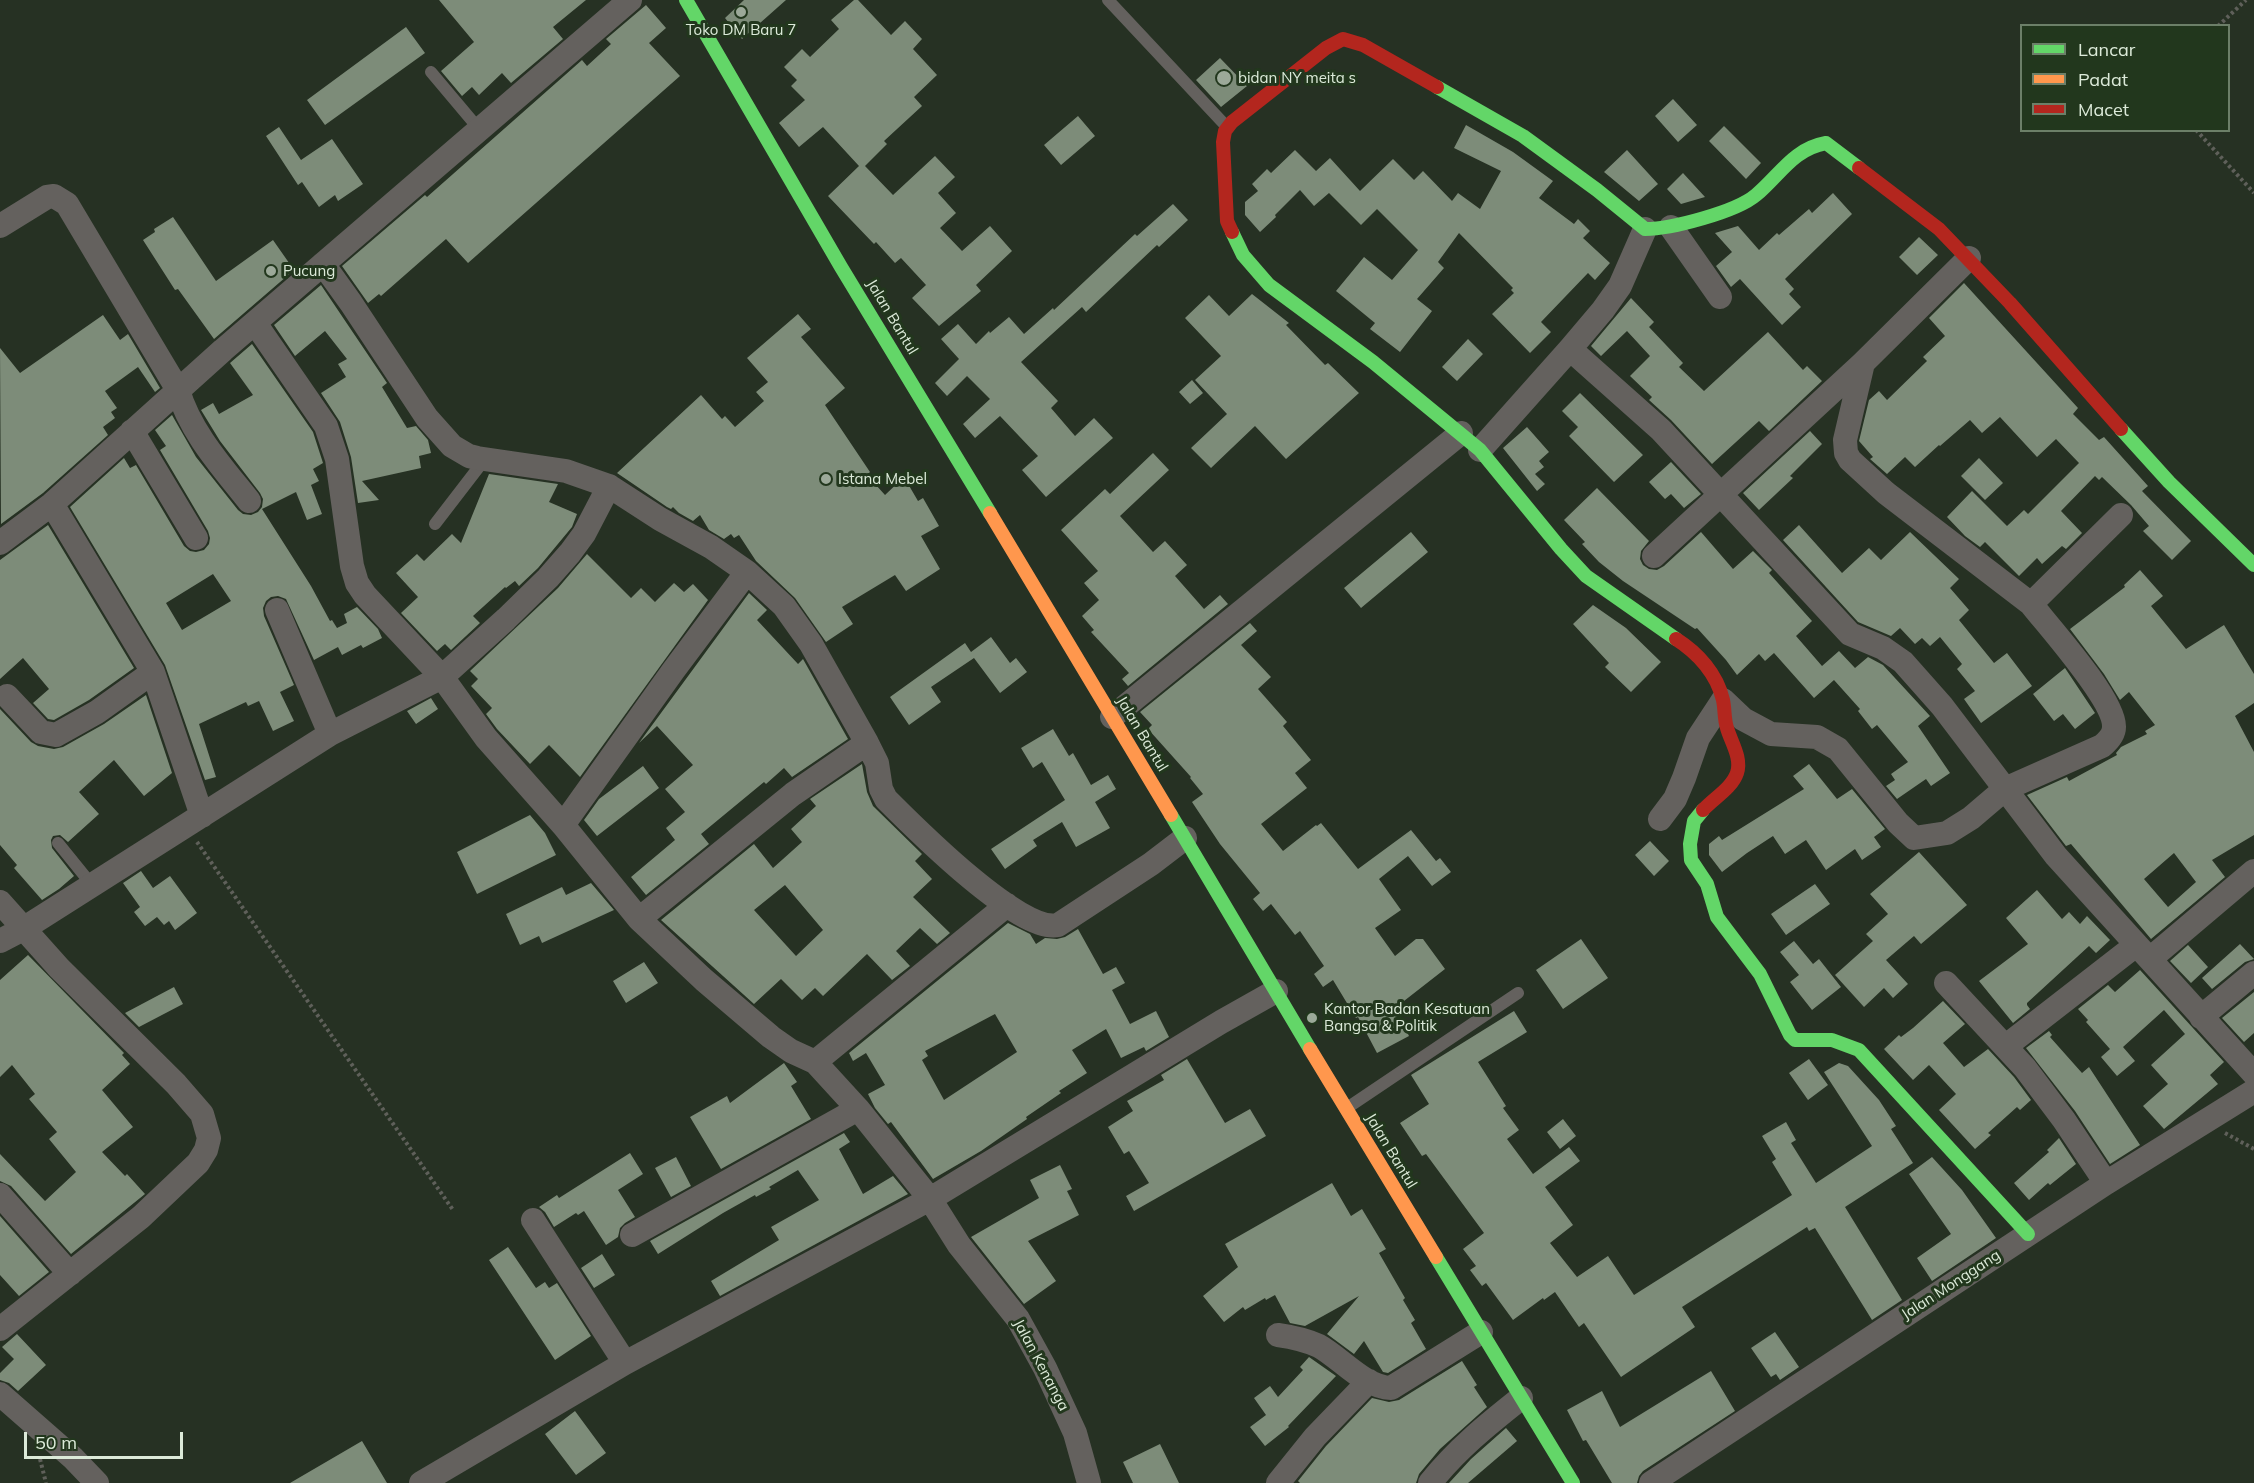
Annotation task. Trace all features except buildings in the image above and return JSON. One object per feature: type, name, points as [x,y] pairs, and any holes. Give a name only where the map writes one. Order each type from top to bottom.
[{"type":"street","points":[[0,543],[52,504],[178,390],[630,0]]},
{"type":"street","name":"Jalan Bantul","points":[[686,0],[841,267],[1185,838],[1267,997],[1346,1109],[1573,1483]]},
{"type":"street","points":[[2028,1234],[1859,1050],[1832,1040],[1792,1039],[1760,974],[1717,917],[1707,884],[1692,864],[1690,844],[1694,821],[1712,800],[1732,783],[1738,771],[1738,760],[1726,726],[1724,700],[1706,663],[1690,648],[1612,596],[1587,576],[1561,549],[1480,450],[1461,433],[1373,362],[1269,285],[1243,255],[1227,221],[1223,142],[1227,127],[1326,48],[1343,39],[1363,45],[1523,136],[1646,229],[1671,227],[1746,202],[1793,158],[1813,144],[1826,143],[1919,213],[1969,258],[2169,482],[2254,565]]},
{"type":"street","points":[[0,226],[47,197],[54,196],[67,204],[178,390],[183,408],[217,461],[249,501]]},
{"type":"street","points":[[1671,227],[1720,297]]},
{"type":"street","points":[[1480,450],[1603,310],[1620,286],[1646,229]]},
{"type":"street","points":[[1654,556],[1863,363],[1969,258]]},
{"type":"street","points":[[323,264],[438,433],[452,446],[469,456],[566,471],[609,486],[660,519],[711,547],[747,572],[784,606],[812,644],[867,743],[877,763],[881,789],[886,799],[945,857],[1007,905],[1040,924],[1050,927],[1058,925],[1144,870],[1185,838]]},
{"type":"street","points":[[255,323],[326,426],[338,459],[352,566],[357,583],[365,595],[441,677],[486,738],[563,825],[639,919],[704,980],[771,1037],[791,1051],[815,1062],[1007,905]]},
{"type":"street","points":[[1570,349],[1661,430],[1850,634],[1883,648],[1903,662],[1942,706],[2056,856],[2254,1074]]},
{"type":"street","points":[[1724,700],[1743,719],[1771,734],[1817,737],[1838,749],[1898,823],[1914,838],[1947,833],[1971,818],[2005,789],[2102,746],[2112,735],[2114,727],[2109,708],[2099,691],[2031,604],[1886,493],[1850,460],[1846,453],[1845,440],[1863,363]]},
{"type":"street","points":[[132,431],[195,538]]},
{"type":"street","points":[[1112,717],[1461,433]]},
{"type":"street","points":[[0,941],[23,929],[330,734],[441,677],[506,619],[563,561],[584,534],[609,486]]},
{"type":"street","points":[[52,504],[153,672],[194,821]]},
{"type":"street","points":[[2031,604],[2121,515]]},
{"type":"street","points":[[563,825],[747,572]]},
{"type":"street","points":[[277,610],[330,734]]},
{"type":"street","points":[[7,696],[41,732],[56,735],[97,712],[153,672]]},
{"type":"street","points":[[1660,819],[1675,799],[1698,738],[1724,700]]},
{"type":"street","points":[[639,919],[793,794],[867,743]]},
{"type":"street","points":[[2006,1046],[2143,952],[2254,871]]},
{"type":"street","points":[[0,902],[23,929],[176,1084],[202,1114],[209,1138],[198,1163],[141,1217],[0,1329]]},
{"type":"street","points":[[2201,1017],[2254,973]]},
{"type":"street","points":[[1946,983],[2006,1046],[2064,1120],[2106,1183]]},
{"type":"street","points":[[421,1483],[625,1363],[930,1199],[1221,1022],[1267,997]]},
{"type":"street","name":"Jalan Kenanga","points":[[815,1062],[858,1109],[930,1199],[959,1245],[1018,1319],[1045,1368],[1076,1433],[1089,1483]]},
{"type":"street","name":"Jalan Monggang","points":[[1651,1483],[2106,1183],[2254,1091]]},
{"type":"street","points":[[632,1235],[858,1109]]},
{"type":"street","points":[[0,1195],[70,1274]]},
{"type":"street","points":[[533,1220],[625,1363]]},
{"type":"street","points":[[1278,1335],[1318,1346],[1369,1381],[1382,1388],[1392,1388],[1481,1332]]},
{"type":"street","points":[[1281,1482],[1315,1437],[1369,1381]]},
{"type":"street","points":[[0,1394],[73,1458],[97,1483]]},
{"type":"street","points":[[1430,1483],[1454,1454],[1521,1398]]},
{"type":"lane","points":[[1108,0],[1227,127]]},
{"type":"lane","points":[[431,72],[478,129]]},
{"type":"lane","points":[[435,524],[485,459]]},
{"type":"lane","points":[[58,843],[92,885]]},
{"type":"lane","points":[[1346,1109],[1518,993]]},
{"type":"path","points":[[2220,24],[2246,0]]},
{"type":"path","points":[[2198,132],[2254,192]]},
{"type":"path","points":[[194,821],[453,1210]]},
{"type":"path","points":[[2206,1122],[2254,1149]]},
{"type":"traffic: fast","points":[[686,0],[841,267],[990,513]]},
{"type":"traffic: fast","points":[[1437,87],[1523,136],[1597,190],[1645,229],[1703,218],[1747,201],[1796,157],[1815,146],[1826,143],[1859,168]]},
{"type":"traffic: fast","points":[[1232,232],[1243,255],[1269,285],[1373,362],[1480,450],[1586,576],[1676,639]]},
{"type":"traffic: fast","points":[[2121,429],[2169,482],[2254,565]]},
{"type":"traffic: fast","points":[[1703,810],[1694,821],[1690,844],[1691,860],[1707,884],[1717,917],[1760,974],[1790,1035],[1795,1040],[1832,1040],[1859,1050],[2028,1234]]},
{"type":"traffic: fast","points":[[1171,815],[1310,1049]]},
{"type":"traffic: fast","points":[[1436,1257],[1573,1483]]},
{"type":"traffic: slow","points":[[990,513],[1171,815]]},
{"type":"traffic: slow","points":[[1310,1049],[1436,1257]]},
{"type":"traffic: jam","points":[[1232,232],[1227,221],[1223,142],[1225,131],[1232,122],[1326,48],[1343,39],[1363,45],[1437,87]]},
{"type":"traffic: jam","points":[[1859,168],[1939,229],[2010,303],[2121,429]]},
{"type":"traffic: jam","points":[[1676,639],[1706,665],[1716,681],[1723,700],[1726,725],[1738,762],[1735,778],[1703,810]]},
{"type":"place","name":"Toko DM Baru 7","points":[[741,12]]},
{"type":"place","name":"bidan NY meita s","points":[[1224,78]]},
{"type":"place","name":"Pucung","points":[[271,271]]},
{"type":"place","name":"Istana Mebel","points":[[826,479]]},
{"type":"place","name":"Kantor Badan Kesatuan Bangsa & Politik","points":[[1312,1018]]}]
